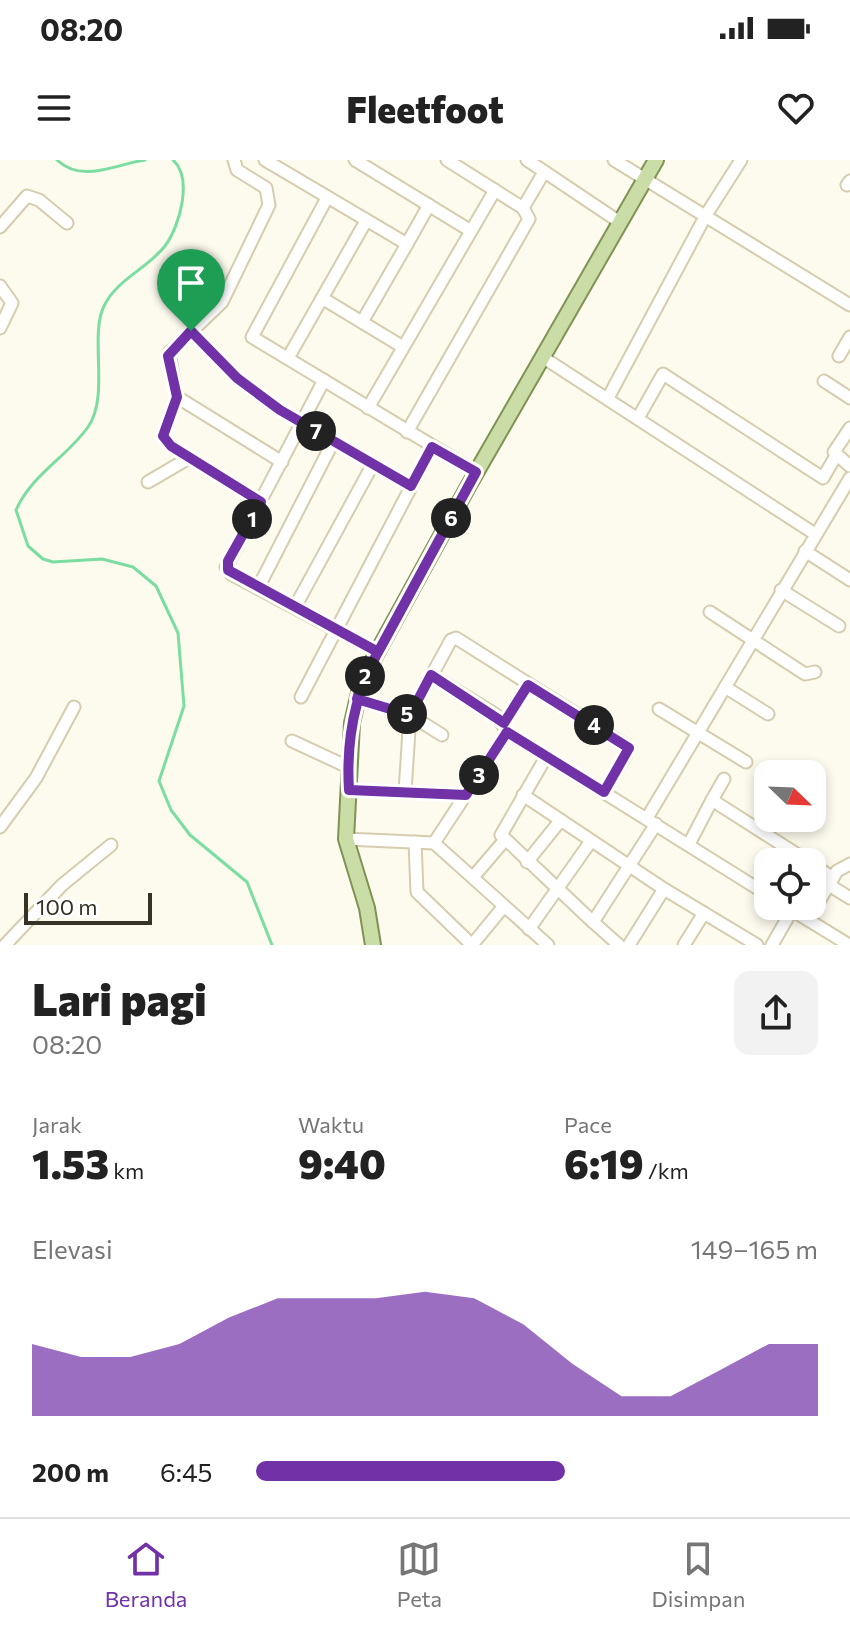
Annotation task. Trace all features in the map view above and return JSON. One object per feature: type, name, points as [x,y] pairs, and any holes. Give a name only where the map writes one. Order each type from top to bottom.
[{"type":"main road","points":[[373,945],[367,908],[346,839],[348,767],[362,680],[476,472],[656,160]]},
{"type":"street","points":[[234,160],[237,170],[266,188],[269,205],[222,302],[168,356],[177,397],[163,436],[189,458],[261,502]]},
{"type":"street","points":[[265,160],[407,244]]},
{"type":"street","points":[[355,160],[471,231]]},
{"type":"street","points":[[407,432],[529,219],[523,208],[447,160]]},
{"type":"street","points":[[527,160],[621,223]]},
{"type":"street","points":[[614,160],[850,305]]},
{"type":"street","points":[[608,398],[706,215],[741,160]]},
{"type":"street","points":[[523,208],[544,172]]},
{"type":"street","points":[[368,408],[495,190]]},
{"type":"street","points":[[0,227],[27,196],[39,200],[67,223]]},
{"type":"street","points":[[327,198],[251,332],[252,337],[476,472]]},
{"type":"street","points":[[362,322],[429,205]]},
{"type":"street","points":[[288,358],[366,221]]},
{"type":"street","points":[[0,286],[12,303],[0,328]]},
{"type":"street","points":[[322,298],[403,347]]},
{"type":"street","points":[[191,331],[237,378],[302,423],[411,486]]},
{"type":"street","points":[[839,356],[850,337]]},
{"type":"street","points":[[544,358],[815,534]]},
{"type":"street","points":[[638,418],[663,374],[823,478],[834,459]]},
{"type":"street","points":[[324,380],[226,567],[231,574],[378,652]]},
{"type":"street","points":[[824,381],[850,398]]},
{"type":"street","points":[[177,397],[282,462]]},
{"type":"street","points":[[850,428],[834,452],[850,466]]},
{"type":"street","points":[[258,588],[333,442]]},
{"type":"street","points":[[301,697],[432,447]]},
{"type":"street","points":[[148,482],[189,458]]},
{"type":"street","points":[[295,607],[373,464]]},
{"type":"street","points":[[593,922],[630,866],[699,731],[752,638],[850,478]]},
{"type":"street","points":[[805,551],[850,580]]},
{"type":"street","points":[[781,590],[839,626]]},
{"type":"street","points":[[710,612],[805,674],[815,672]]},
{"type":"street","points":[[405,792],[410,715],[431,675],[456,638],[629,748],[604,792]]},
{"type":"street","points":[[431,675],[546,757],[754,886]]},
{"type":"street","points":[[434,843],[466,795],[528,685]]},
{"type":"street","points":[[725,687],[768,714]]},
{"type":"street","points":[[357,699],[410,715],[442,735]]},
{"type":"street","points":[[0,827],[36,778],[74,707]]},
{"type":"street","points":[[659,709],[746,762]]},
{"type":"street","points":[[292,741],[348,767]]},
{"type":"street","points":[[546,757],[502,829],[504,841],[619,945]]},
{"type":"street","points":[[689,844],[724,779]]},
{"type":"street","points":[[349,790],[466,795]]},
{"type":"street","points":[[523,795],[664,889],[757,945]]},
{"type":"street","points":[[712,800],[787,848]]},
{"type":"street","points":[[527,862],[560,821]]},
{"type":"street","points":[[346,839],[434,843],[548,945]]},
{"type":"street","points":[[474,876],[504,841]]},
{"type":"street","points":[[529,929],[591,841]]},
{"type":"street","points":[[415,842],[417,892],[472,945],[504,906]]},
{"type":"street","points":[[2,945],[62,885],[111,845]]},
{"type":"street","points":[[826,889],[844,865],[850,864]]},
{"type":"street","points":[[826,877],[850,898]]},
{"type":"street","points":[[629,945],[664,889]]},
{"type":"street","points":[[684,945],[704,913]]},
{"type":"street","points":[[772,945],[783,920]]},
{"type":"street","points":[[808,920],[849,945]]},
{"type":"waterway","points":[[57,160],[77,171],[88,172],[145,160]]},
{"type":"waterway","points":[[173,160],[179,168],[183,190],[175,227],[158,254],[116,288],[104,306],[98,333],[99,383],[94,414],[88,427],[31,486],[16,510],[28,546],[43,559],[53,562],[102,559],[133,567],[156,586],[178,633],[184,706],[159,781],[171,810],[190,835],[247,882],[272,945]]},
{"type":"route","points":[[191,331],[168,356],[177,397],[163,429],[165,441],[261,502],[226,567],[231,574],[378,652],[362,680],[357,699],[348,767],[349,790],[466,795],[507,732],[604,792],[629,748],[528,685],[504,723],[486,708],[431,675],[410,715],[357,699],[362,680],[378,652],[382,645],[476,472],[432,447],[411,486],[280,410],[237,378],[191,331]]}]
